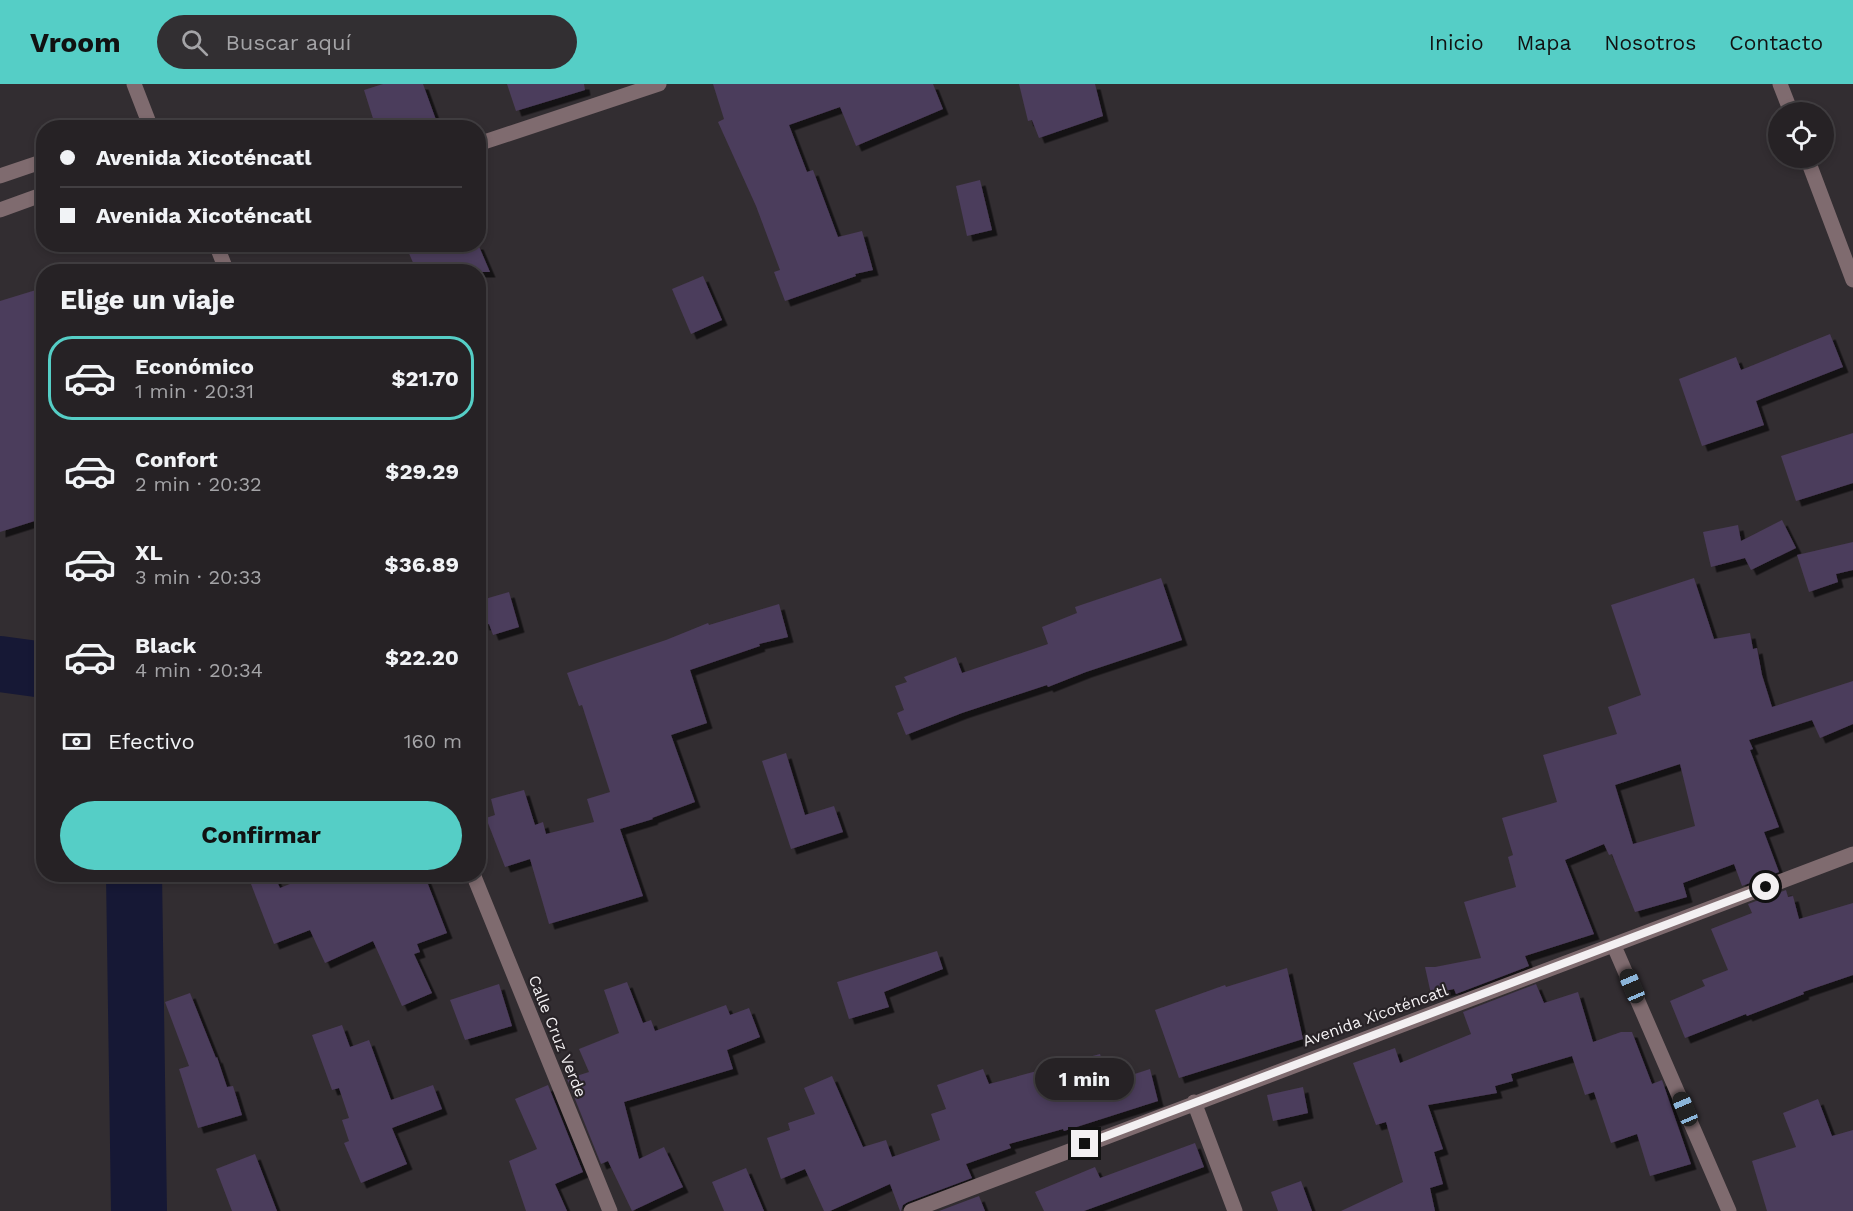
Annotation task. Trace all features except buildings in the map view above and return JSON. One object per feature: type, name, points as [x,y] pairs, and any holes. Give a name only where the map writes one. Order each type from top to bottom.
[{"type":"street","points":[[134,84],[148,120]]},
{"type":"street","points":[[486,141],[659,84]]},
{"type":"street","points":[[1780,84],[1787,102]]},
{"type":"street","points":[[0,176],[36,164]]},
{"type":"street","points":[[1811,168],[1853,280]]},
{"type":"street","points":[[0,210],[36,197]]},
{"type":"street","name":"Avenida Xicoténcatl","points":[[910,1211],[1853,854]]},
{"type":"street","name":"Calle Cruz Verde","points":[[476,882],[610,1211]]},
{"type":"street","points":[[1614,945],[1729,1211]]},
{"type":"street","points":[[1194,1102],[1235,1211]]},
{"type":"waterway","points":[[0,664],[36,669]]},
{"type":"waterway","points":[[134,882],[139,1211]]},
{"type":"route","points":[[1085,1144],[1766,887]]}]
